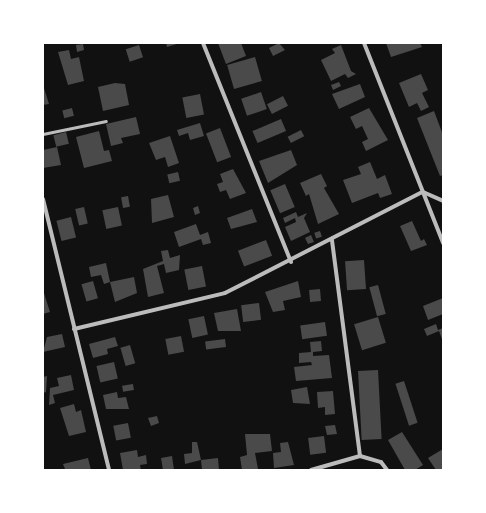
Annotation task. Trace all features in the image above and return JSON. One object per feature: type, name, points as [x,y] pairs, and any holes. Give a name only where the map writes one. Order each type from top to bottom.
[{"type":"street","points":[[203,43],[291,262]]},
{"type":"street","points":[[364,43],[443,243]]},
{"type":"street","points":[[74,329],[225,292],[291,262],[422,192]]},
{"type":"street","points":[[422,192],[443,201]]},
{"type":"street","points":[[43,199],[108,470]]},
{"type":"street","points":[[332,240],[360,456]]},
{"type":"street","points":[[311,470],[360,456],[381,462],[387,470]]},
{"type":"lane","points":[[43,134],[106,122]]},
{"type":"building","points":[[166,43],[180,43],[167,47]]},
{"type":"building","points":[[218,43],[241,43],[246,56],[226,64]]},
{"type":"building","points":[[279,43],[285,50],[273,56],[269,48]]},
{"type":"building","points":[[386,43],[420,43],[422,47],[391,57]]},
{"type":"building","points":[[83,44],[84,50],[77,52],[76,45]]},
{"type":"building","points":[[139,45],[143,57],[130,62],[126,49]]},
{"type":"building","points":[[341,45],[351,71],[356,74],[348,78],[345,74],[331,81],[321,60],[335,53],[332,49]]},
{"type":"building","points":[[69,50],[71,59],[79,57],[84,81],[68,85],[58,52]]},
{"type":"building","points":[[255,57],[262,81],[234,89],[227,65]]},
{"type":"building","points":[[421,74],[428,90],[422,93],[429,107],[421,111],[417,103],[409,107],[399,83]]},
{"type":"building","points":[[339,82],[341,86],[333,90],[331,85]]},
{"type":"building","points":[[115,83],[125,84],[129,105],[103,111],[98,87]]},
{"type":"building","points":[[360,84],[365,97],[339,109],[332,94]]},
{"type":"building","points":[[43,85],[49,104],[43,105]]},
{"type":"building","points":[[261,92],[267,109],[247,116],[241,99]]},
{"type":"building","points":[[200,94],[204,115],[186,118],[182,97]]},
{"type":"building","points":[[283,96],[288,106],[272,114],[267,104]]},
{"type":"building","points":[[72,108],[74,116],[64,118],[62,110]]},
{"type":"building","points":[[369,108],[388,140],[366,151],[362,142],[368,139],[362,126],[356,129],[350,117]]},
{"type":"building","points":[[434,111],[443,135],[443,175],[440,176],[417,118]]},
{"type":"building","points":[[136,117],[140,134],[121,138],[123,143],[111,146],[106,124]]},
{"type":"building","points":[[281,119],[286,131],[258,143],[252,131]]},
{"type":"building","points":[[200,123],[204,136],[190,140],[188,133],[179,136],[177,130]]},
{"type":"building","points":[[220,128],[231,157],[217,162],[206,133]]},
{"type":"building","points":[[301,130],[304,136],[291,143],[288,137]]},
{"type":"building","points":[[99,131],[104,151],[109,150],[112,161],[84,168],[76,137]]},
{"type":"building","points":[[66,132],[69,144],[56,147],[53,135]]},
{"type":"building","points":[[170,136],[179,163],[168,167],[165,157],[156,160],[149,143]]},
{"type":"building","points":[[57,147],[61,165],[43,168],[43,150]]},
{"type":"building","points":[[291,150],[297,165],[268,183],[259,161]]},
{"type":"building","points":[[370,162],[377,179],[385,175],[392,194],[380,198],[378,193],[352,203],[343,180],[361,174],[358,167]]},
{"type":"building","points":[[233,169],[246,193],[230,199],[226,190],[220,192],[217,184],[223,182],[220,174]]},
{"type":"building","points":[[178,172],[180,181],[169,183],[167,174]]},
{"type":"building","points":[[321,174],[327,186],[324,188],[339,214],[318,224],[309,194],[306,196],[300,183]]},
{"type":"building","points":[[285,184],[295,207],[280,213],[270,190]]},
{"type":"building","points":[[168,195],[174,217],[152,223],[151,199]]},
{"type":"building","points":[[128,196],[130,207],[123,208],[121,197]]},
{"type":"building","points":[[198,206],[200,213],[195,215],[193,208]]},
{"type":"building","points":[[84,207],[88,224],[79,226],[75,209]]},
{"type":"building","points":[[118,207],[122,226],[106,229],[102,210]]},
{"type":"building","points":[[252,209],[257,222],[231,229],[227,218]]},
{"type":"building","points":[[296,212],[298,217],[307,213],[304,218],[310,232],[291,241],[285,227],[296,222],[295,218],[285,223],[283,218]]},
{"type":"building","points":[[71,217],[76,237],[62,241],[56,221]]},
{"type":"building","points":[[412,221],[421,241],[424,239],[427,245],[411,251],[400,226]]},
{"type":"building","points":[[196,224],[200,235],[208,232],[211,243],[203,245],[201,239],[179,247],[174,232]]},
{"type":"building","points":[[320,231],[322,237],[316,239],[314,233]]},
{"type":"building","points":[[311,235],[314,242],[308,244],[305,238]]},
{"type":"building","points":[[266,240],[272,256],[244,267],[238,251]]},
{"type":"building","points":[[168,250],[170,258],[180,255],[179,270],[166,273],[164,264],[157,266],[164,293],[148,297],[143,269],[163,261],[161,251]]},
{"type":"building","points":[[364,260],[366,289],[347,290],[345,261]]},
{"type":"building","points":[[106,263],[110,282],[104,284],[101,275],[91,277],[89,267]]},
{"type":"building","points":[[202,266],[206,287],[188,290],[184,269]]},
{"type":"building","points":[[134,277],[137,293],[115,302],[110,282]]},
{"type":"building","points":[[93,281],[98,298],[86,302],[81,284]]},
{"type":"building","points":[[298,281],[301,297],[283,301],[285,310],[273,312],[265,292]]},
{"type":"building","points":[[378,285],[386,314],[377,316],[369,287]]},
{"type":"building","points":[[320,289],[321,301],[310,302],[309,290]]},
{"type":"building","points":[[43,290],[50,312],[43,314]]},
{"type":"building","points":[[443,298],[443,314],[428,320],[423,306]]},
{"type":"building","points":[[259,303],[261,320],[243,322],[241,305]]},
{"type":"building","points":[[237,309],[241,331],[218,331],[214,313]]},
{"type":"building","points":[[204,316],[208,335],[192,338],[188,319]]},
{"type":"building","points":[[378,317],[386,343],[362,350],[354,324]]},
{"type":"building","points":[[325,322],[327,336],[302,339],[300,325]]},
{"type":"building","points":[[436,324],[438,330],[443,328],[443,342],[439,331],[427,336],[424,329]]},
{"type":"building","points":[[62,334],[65,347],[43,352],[47,337]]},
{"type":"building","points":[[181,336],[184,352],[168,355],[165,339]]},
{"type":"building","points":[[115,337],[118,346],[107,349],[108,354],[93,358],[89,344]]},
{"type":"building","points":[[225,339],[226,347],[206,349],[205,341]]},
{"type":"building","points":[[321,341],[322,351],[313,352],[313,356],[329,355],[332,378],[296,381],[294,367],[312,365],[311,362],[299,363],[299,353],[311,352],[310,342]]},
{"type":"building","points":[[130,345],[135,363],[126,366],[120,348]]},
{"type":"building","points":[[114,362],[118,379],[100,383],[96,366]]},
{"type":"building","points":[[378,370],[382,439],[362,440],[358,371]]},
{"type":"building","points":[[71,375],[74,390],[53,395],[55,403],[49,405],[50,388],[59,386],[57,378]]},
{"type":"building","points":[[47,376],[46,392],[43,393],[43,377]]},
{"type":"building","points":[[404,381],[418,423],[409,426],[395,384]]},
{"type":"building","points":[[133,384],[134,390],[123,392],[122,386]]},
{"type":"building","points":[[307,387],[310,404],[293,403],[291,390]]},
{"type":"building","points":[[333,391],[335,414],[325,415],[325,407],[318,408],[317,392]]},
{"type":"building","points":[[117,392],[118,398],[126,397],[129,409],[106,409],[103,395]]},
{"type":"building","points":[[74,404],[76,412],[81,410],[86,432],[69,436],[60,408]]},
{"type":"building","points":[[157,416],[159,423],[151,426],[148,418]]},
{"type":"building","points":[[128,423],[131,438],[116,441],[113,426]]},
{"type":"building","points":[[335,425],[337,434],[327,435],[325,426]]},
{"type":"building","points":[[402,432],[423,465],[415,470],[405,470],[388,440]]},
{"type":"building","points":[[245,434],[270,434],[272,451],[255,453],[258,469],[242,470],[240,457],[247,455]]},
{"type":"building","points":[[324,436],[326,453],[310,455],[308,438]]},
{"type":"building","points":[[192,442],[197,442],[201,460],[185,464],[184,454],[192,453]]},
{"type":"building","points":[[288,442],[294,465],[274,468],[273,453],[281,452],[280,443]]},
{"type":"building","points":[[443,449],[443,470],[436,470],[428,458]]},
{"type":"building","points":[[137,450],[138,457],[146,455],[147,464],[140,465],[141,470],[123,470],[120,453]]},
{"type":"building","points":[[172,456],[174,470],[163,470],[161,458]]},
{"type":"building","points":[[88,458],[91,470],[65,469],[63,464]]},
{"type":"building","points":[[218,458],[219,470],[202,470],[201,460]]}]
